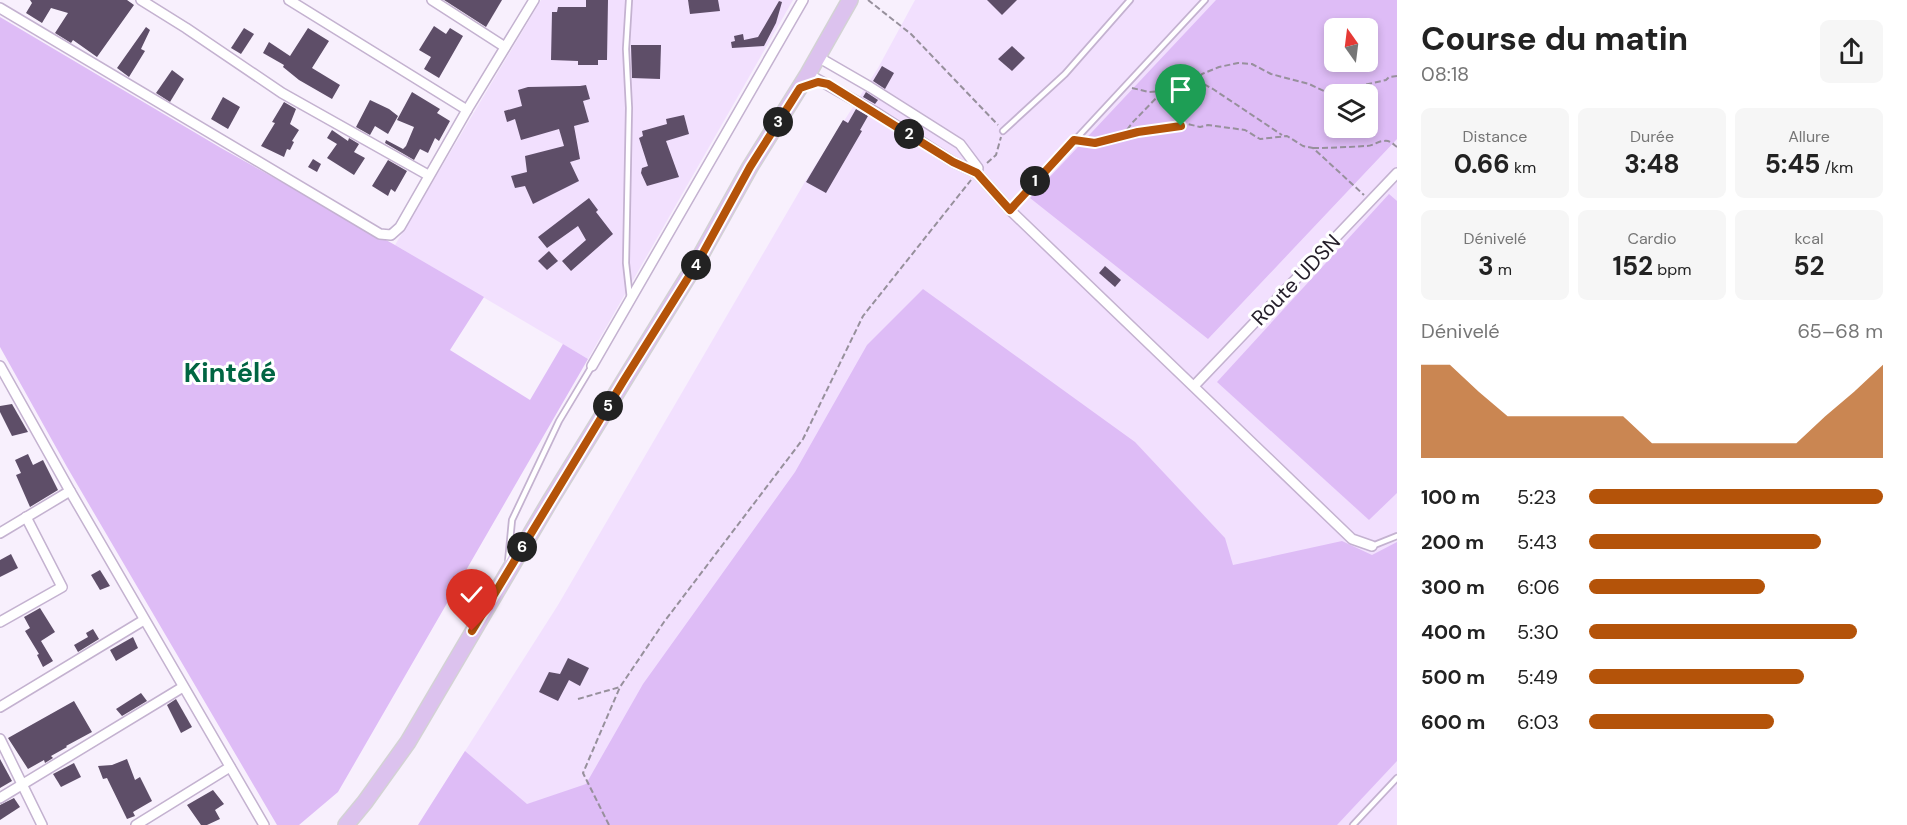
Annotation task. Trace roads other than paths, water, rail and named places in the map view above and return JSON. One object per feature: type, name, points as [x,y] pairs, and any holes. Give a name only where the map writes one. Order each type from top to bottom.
[{"type":"main road","points":[[346,825],[408,742],[507,572],[698,262],[750,167],[800,88],[850,0]]},
{"type":"street","points":[[141,0],[282,93],[428,175]]},
{"type":"street","points":[[289,0],[466,110]]},
{"type":"street","points":[[432,0],[505,46]]},
{"type":"street","points":[[0,8],[380,234],[391,235],[400,227],[466,110],[534,0]]},
{"type":"street","points":[[592,366],[803,0]]},
{"type":"street","points":[[826,43],[832,66]]},
{"type":"street","points":[[818,57],[960,144],[978,168],[977,173]]},
{"type":"street","points":[[808,74],[877,113],[953,162],[977,173],[1010,210],[1352,539],[1372,546]]},
{"type":"street","points":[[800,88],[813,82],[824,82]]},
{"type":"street","name":"Route UDSN","points":[[1194,387],[1397,173]]},
{"type":"street","points":[[0,366],[144,620],[264,825]]},
{"type":"street","points":[[0,533],[70,491]]},
{"type":"street","points":[[0,622],[62,587],[26,517]]},
{"type":"street","points":[[0,707],[144,620]]},
{"type":"street","points":[[0,798],[183,687]]},
{"type":"street","points":[[0,739],[42,825]]},
{"type":"street","points":[[136,825],[230,767]]},
{"type":"lane","points":[[629,0],[626,49],[629,108],[627,263],[630,301]]},
{"type":"lane","points":[[1003,131],[1065,74],[1130,0]]},
{"type":"lane","points":[[1010,210],[1204,0]]},
{"type":"lane","points":[[507,572],[512,520],[559,421],[592,366]]},
{"type":"lane","points":[[1372,546],[1397,536]]},
{"type":"lane","points":[[1353,825],[1397,778]]},
{"type":"district","name":"Kintélé","points":[[230,372]]}]
